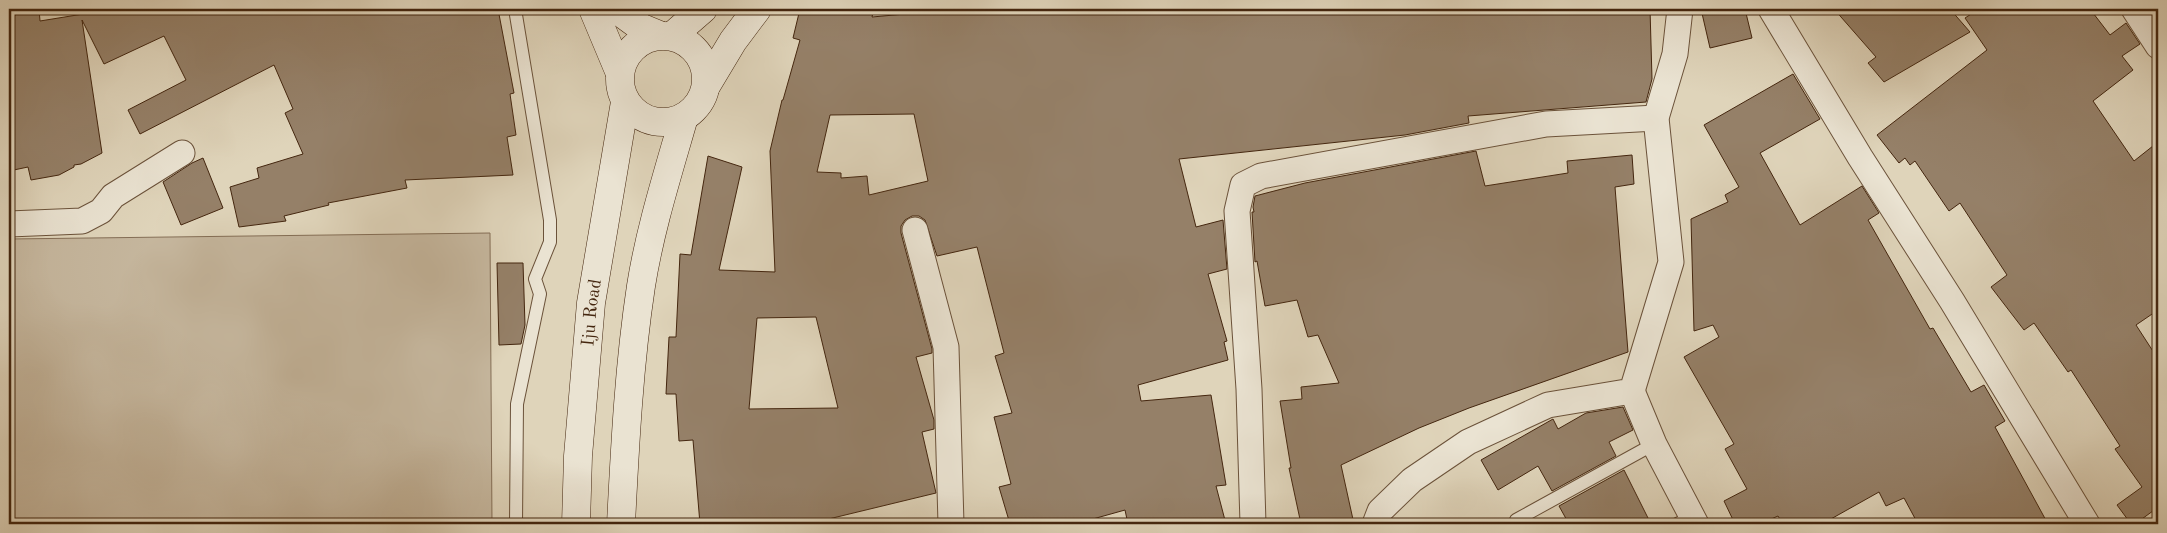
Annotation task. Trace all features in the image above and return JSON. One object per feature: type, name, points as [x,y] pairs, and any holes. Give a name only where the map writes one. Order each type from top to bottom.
[{"type":"main road","points":[[593,9],[619,70],[619,87],[625,102],[636,114],[651,121],[668,123],[684,117],[694,110],[702,99],[706,86],[733,41],[757,9]]},
{"type":"main road","points":[[616,9],[642,28],[692,45],[704,64],[706,86]]},
{"type":"main road","points":[[619,70],[627,53],[641,41],[665,36],[703,9]]},
{"type":"main road","name":"Iju Road","points":[[576,524],[578,456],[590,303],[625,102]]},
{"type":"main road","points":[[621,524],[629,378],[642,285],[656,212],[684,117]]},
{"type":"street","points":[[1680,9],[1675,54],[1656,118],[1672,262],[1632,391],[1688,522]]},
{"type":"street","points":[[1771,9],[1860,157],[1952,301],[2087,524]]},
{"type":"street","points":[[2134,9],[2158,46]]},
{"type":"street","points":[[1253,524],[1249,389],[1237,211],[1243,185],[1261,176],[1546,124],[1656,118]]},
{"type":"street","points":[[9,224],[82,221],[101,211],[113,196],[182,153]]},
{"type":"street","points":[[915,230],[946,347],[951,524]]},
{"type":"street","points":[[1375,524],[1380,511],[1412,480],[1468,442],[1548,404],[1632,391]]},
{"type":"lane","points":[[515,9],[550,220],[550,242],[535,280],[540,294],[516,404],[516,524]]},
{"type":"lane","points":[[1516,520],[1654,444]]},
{"type":"shaded area","points":[[490,233],[492,524],[9,524],[9,239]]},
{"type":"building","points":[[14,9],[39,9],[40,21],[114,9],[498,9],[514,93],[510,94],[516,135],[507,137],[513,175],[405,180],[407,188],[328,203],[329,205],[284,216],[286,221],[239,227],[230,187],[259,178],[257,168],[303,154],[285,113],[293,109],[274,65],[140,134],[128,110],[186,80],[164,36],[104,64],[82,20],[102,153],[81,164],[74,165],[74,167],[59,175],[31,180],[28,167],[9,171],[9,17],[15,16]]},
{"type":"building","points":[[800,9],[874,9],[872,17],[949,9],[1650,9],[1652,79],[1646,102],[1468,116],[1469,123],[1405,135],[1179,159],[1196,227],[1223,220],[1227,269],[1208,274],[1227,341],[1224,342],[1228,360],[1138,385],[1141,401],[1211,395],[1226,485],[1216,486],[1226,524],[1128,524],[1125,510],[1075,524],[1010,524],[999,487],[1011,484],[994,417],[1012,413],[995,356],[1004,353],[977,247],[937,256],[925,220],[919,216],[912,216],[905,220],[901,226],[901,233],[932,349],[932,353],[916,357],[934,420],[934,429],[922,432],[936,493],[808,524],[700,524],[693,440],[679,441],[676,394],[666,394],[669,337],[676,337],[680,254],[691,255],[708,156],[742,167],[719,270],[775,272],[770,151],[782,100],[800,40],[793,38]],"holes":[[[914,114],[928,181],[869,195],[867,176],[841,178],[841,173],[817,172],[830,115]],[[816,317],[838,408],[749,409],[757,318]]]},
{"type":"building","points":[[1701,9],[1745,9],[1752,38],[1710,48]]},
{"type":"building","points":[[1834,9],[1950,9],[1970,32],[1884,82],[1868,63],[1876,57]]},
{"type":"building","points":[[1979,9],[2090,9],[2110,35],[2126,23],[2140,44],[2122,56],[2133,70],[2093,101],[2134,161],[2158,142],[2158,310],[2136,325],[2158,359],[2158,510],[2157,508],[2135,524],[2131,524],[2117,505],[2142,487],[2115,449],[2120,446],[2071,370],[2068,372],[2034,323],[2024,330],[1991,287],[2007,275],[1960,203],[1949,211],[1915,161],[1910,165],[1905,158],[1899,163],[1877,135],[1987,50],[1965,18]]},
{"type":"building","points":[[1793,74],[1820,119],[1760,153],[1800,225],[1862,186],[1879,213],[1868,220],[1930,329],[1933,328],[1971,392],[1984,385],[2005,421],[1995,427],[2048,524],[1918,524],[1904,498],[1886,506],[1879,492],[1822,524],[1783,524],[1778,516],[1760,524],[1735,524],[1724,501],[1747,489],[1725,449],[1734,444],[1684,357],[1719,337],[1713,325],[1694,331],[1691,219],[1728,202],[1725,195],[1739,187],[1704,125]]},
{"type":"building","points":[[1476,151],[1485,186],[1568,173],[1567,161],[1632,155],[1634,184],[1615,187],[1628,352],[1469,408],[1419,428],[1341,465],[1354,524],[1301,524],[1289,468],[1291,468],[1280,401],[1302,399],[1301,387],[1339,383],[1318,335],[1308,337],[1297,300],[1265,306],[1257,261],[1255,262],[1252,212],[1254,212],[1255,196],[1305,183]]},
{"type":"building","points":[[203,158],[223,208],[181,225],[163,182]]},
{"type":"building","points":[[497,263],[523,263],[525,325],[521,344],[499,345]]},
{"type":"building","points":[[1623,407],[1633,430],[1609,442],[1616,456],[1552,491],[1538,466],[1498,490],[1481,460],[1553,419],[1558,429],[1586,413]]},
{"type":"building","points":[[1624,470],[1651,524],[1569,524],[1559,506]]}]
